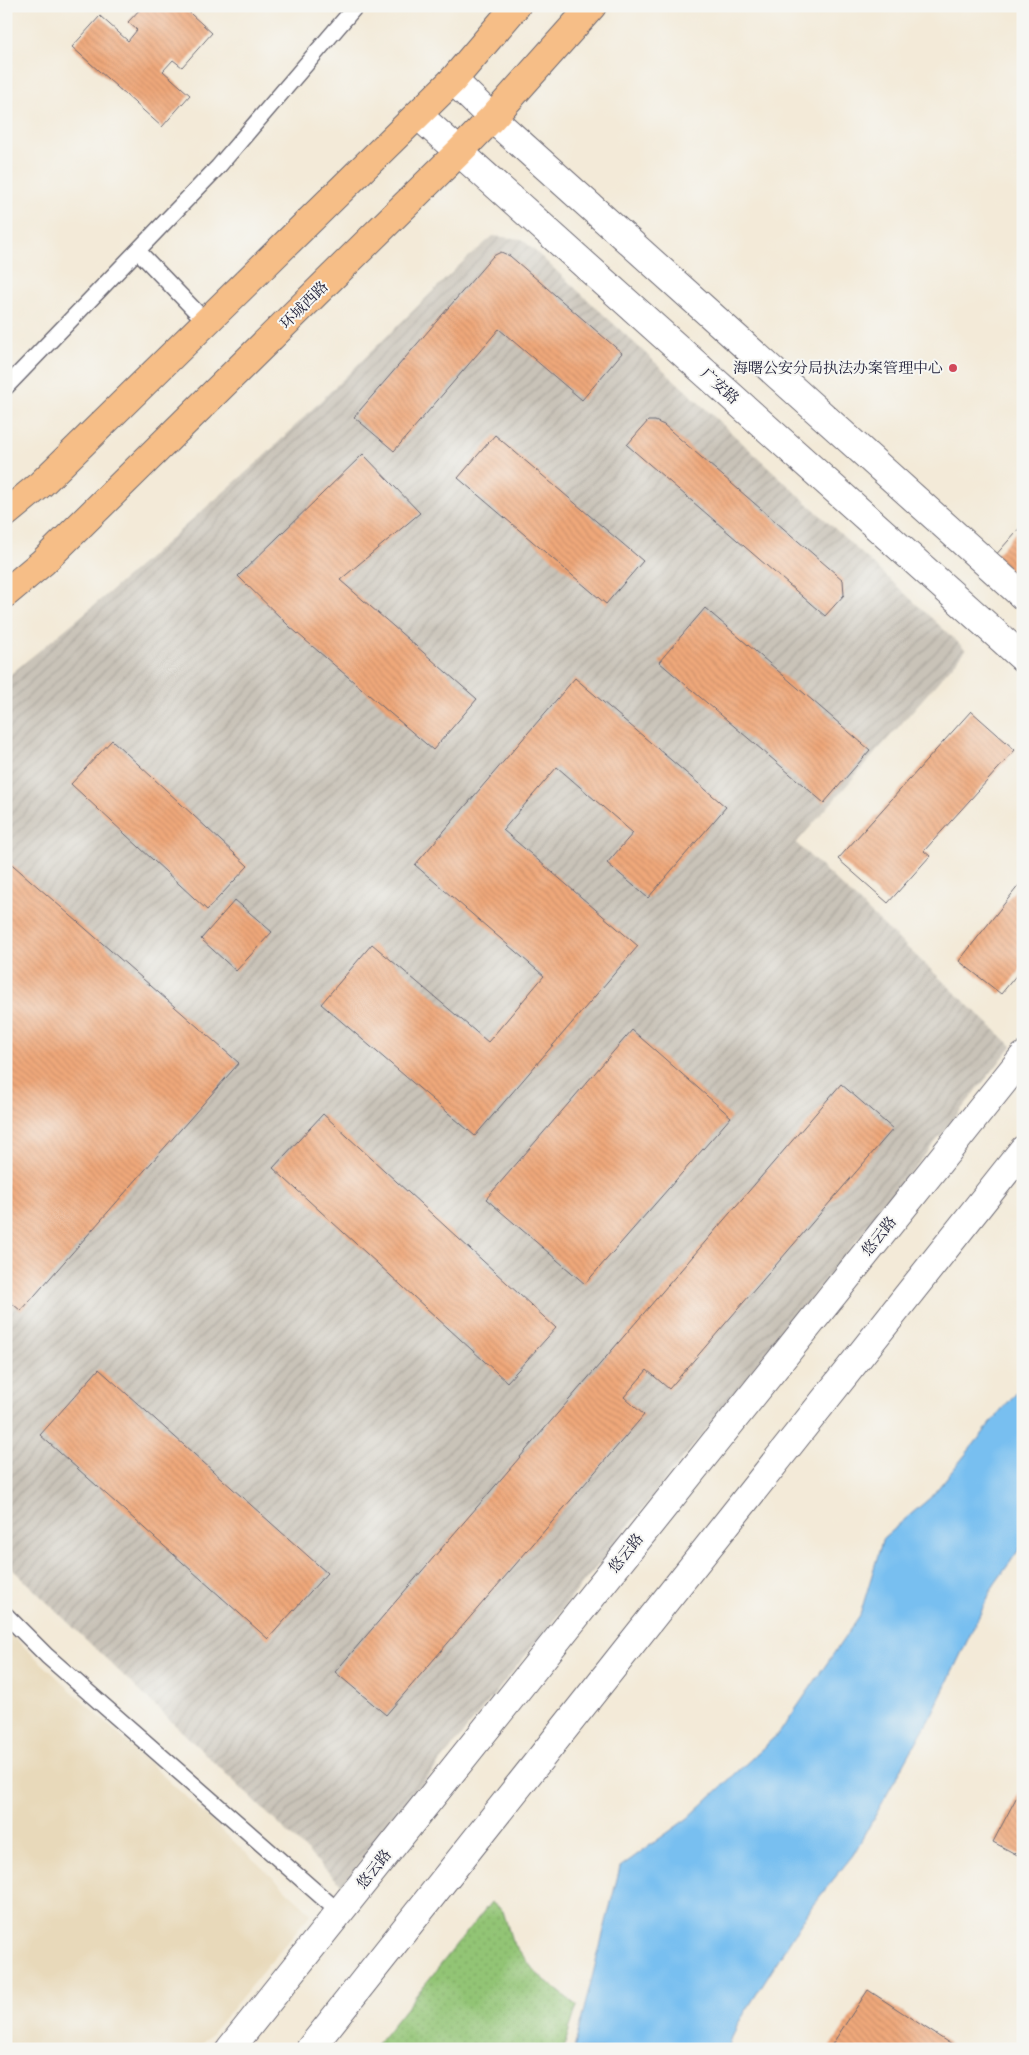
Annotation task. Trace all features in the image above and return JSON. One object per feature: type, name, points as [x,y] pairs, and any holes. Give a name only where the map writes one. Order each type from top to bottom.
[{"type":"main road","points":[[6,513],[41,484],[418,114],[452,80],[516,6]]},
{"type":"main road","name":"环城西路","points":[[6,592],[43,562],[459,152],[592,6]]},
{"type":"street","points":[[452,80],[1023,596]]},
{"type":"street","name":"广安路","points":[[418,114],[1023,658]]},
{"type":"street","name":"悠云路","points":[[230,2049],[1023,1057]]},
{"type":"street","points":[[310,2049],[1023,1150]]},
{"type":"lane","points":[[6,387],[218,167],[356,6]]},
{"type":"lane","points":[[138,251],[206,322]]},
{"type":"lane","points":[[6,1615],[47,1656],[339,1912]]},
{"type":"shaded area","points":[[493,236],[522,239],[966,650],[796,843],[1012,1046],[342,1885],[6,1563],[6,678],[97,603],[258,462],[462,263]]},
{"type":"shaded area","points":[[6,1630],[311,1913],[199,2049],[6,2049]]},
{"type":"green space","points":[[491,1902],[503,1911],[512,1941],[535,1972],[577,2006],[563,2049],[373,2049]]},
{"type":"water","points":[[1023,1384],[1023,1544],[994,1585],[932,1714],[853,1855],[812,1906],[737,2025],[728,2049],[574,2049],[620,1867],[688,1818],[780,1732],[860,1615],[883,1538],[930,1498]]},
{"type":"building","points":[[143,6],[182,6],[212,33],[182,67],[173,60],[163,71],[190,95],[162,127],[72,47],[100,16],[128,41],[137,30],[128,22]]},
{"type":"building","points":[[501,252],[510,256],[622,353],[582,400],[499,329],[394,451],[354,417],[493,256]]},
{"type":"building","points":[[648,421],[655,421],[664,425],[843,580],[844,595],[825,616],[627,445]]},
{"type":"building","points":[[495,435],[643,561],[606,604],[458,478]]},
{"type":"building","points":[[363,454],[420,513],[340,580],[477,699],[433,750],[290,627],[238,576]]},
{"type":"building","points":[[1023,524],[1023,583],[994,557]]},
{"type":"building","points":[[705,608],[870,750],[824,803],[659,662]]},
{"type":"building","points":[[575,678],[726,807],[648,898],[607,863],[633,833],[557,767],[503,830],[638,946],[475,1136],[321,1004],[372,944],[488,1042],[544,976],[415,865]]},
{"type":"building","points":[[971,711],[1015,750],[924,851],[930,856],[888,903],[838,859]]},
{"type":"building","points":[[112,740],[248,866],[207,910],[71,784]]},
{"type":"building","points":[[6,859],[239,1063],[21,1311],[6,1298]]},
{"type":"building","points":[[1023,880],[1023,967],[1001,994],[959,961]]},
{"type":"building","points":[[235,900],[272,932],[236,971],[201,939]]},
{"type":"building","points":[[632,1030],[731,1117],[585,1284],[486,1199]]},
{"type":"building","points":[[841,1084],[893,1129],[669,1389],[647,1370],[624,1397],[644,1415],[386,1715],[335,1672]]},
{"type":"building","points":[[323,1114],[556,1328],[507,1382],[273,1168]]},
{"type":"building","points":[[99,1369],[327,1573],[268,1639],[40,1435]]},
{"type":"building","points":[[1023,1785],[1023,1858],[993,1842]]},
{"type":"building","points":[[868,1990],[958,2049],[829,2049]]},
{"type":"place","name":"海曙公安分局执法办案管理中心","points":[[953,368]]}]
